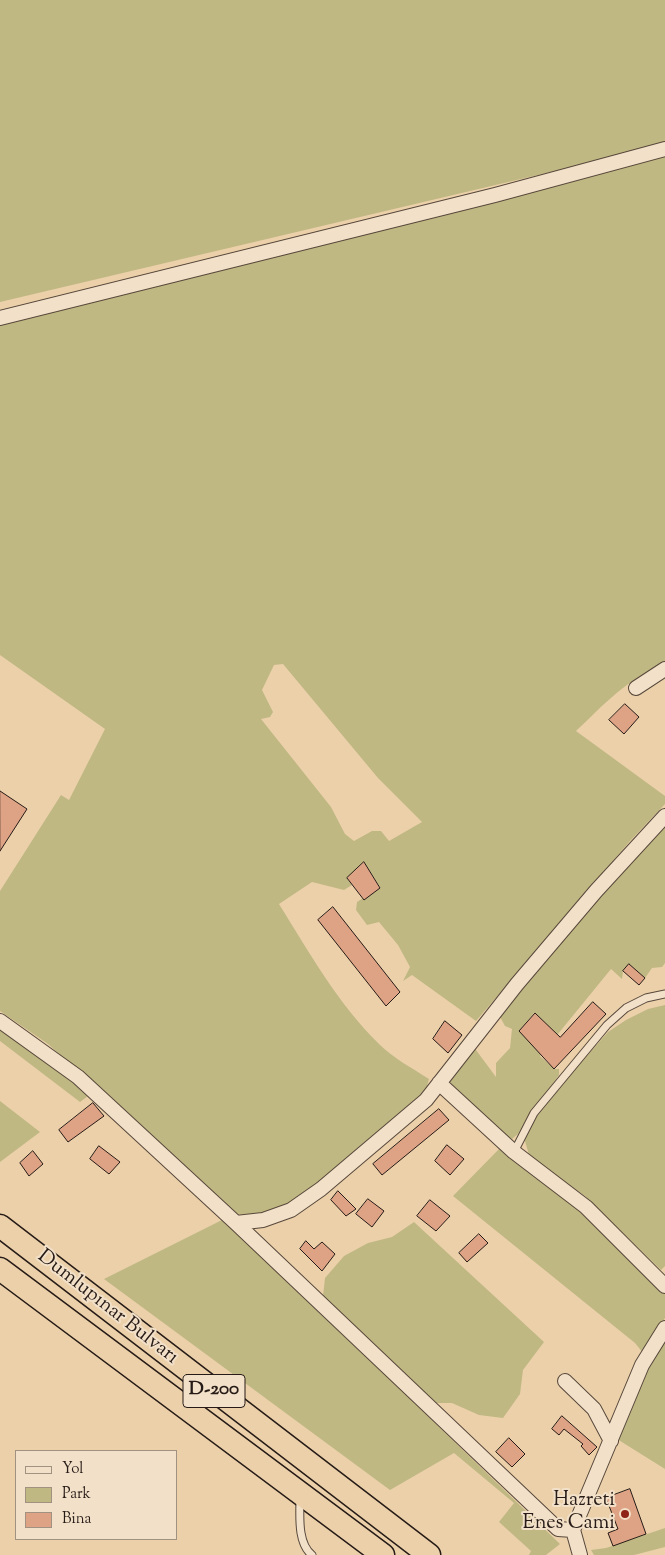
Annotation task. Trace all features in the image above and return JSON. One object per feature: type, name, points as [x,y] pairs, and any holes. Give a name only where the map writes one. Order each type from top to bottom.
[{"type":"highway","name":"Dumlupınar Bulvarı","points":[[0,1226],[428,1555]]},
{"type":"highway","name":"Dumlupınar Bulvarı","points":[[0,1269],[383,1555]]},
{"type":"street","points":[[0,318],[494,195],[665,149]]},
{"type":"street","points":[[636,688],[665,669]]},
{"type":"street","points":[[236,1223],[263,1220],[290,1210],[320,1189],[426,1100],[517,984],[596,891],[665,816]]},
{"type":"street","points":[[0,1021],[78,1077],[236,1223],[558,1529],[573,1530]]},
{"type":"street","points":[[439,1083],[514,1152],[586,1208],[665,1286]]},
{"type":"street","points":[[580,1555],[573,1530],[642,1365],[665,1328]]},
{"type":"street","points":[[565,1382],[594,1409],[611,1441]]},
{"type":"lane","points":[[514,1152],[534,1113],[607,1025],[626,1008],[646,998],[665,994]]},
{"type":"lane","points":[[300,1493],[302,1533],[308,1552],[312,1555]]},
{"type":"green space","points":[[0,0],[665,0],[665,145],[0,302]]},
{"type":"green space","points":[[665,152],[665,667],[652,671],[628,684],[576,731],[665,796],[665,804],[630,841],[476,1021],[412,975],[403,981],[410,967],[398,945],[379,922],[367,925],[356,910],[357,902],[380,887],[364,862],[347,878],[352,885],[344,890],[312,882],[279,904],[313,959],[350,1012],[390,1054],[429,1079],[427,1086],[413,1104],[320,1183],[285,1208],[245,1216],[233,1212],[48,1044],[0,1011],[0,891],[61,795],[69,800],[105,729],[0,655],[0,322]],"holes":[[[283,664],[378,778],[422,822],[389,841],[381,831],[372,831],[354,841],[345,834],[331,807],[261,719],[270,717],[273,712],[262,690],[274,665]]]},
{"type":"green space","points":[[665,824],[665,963],[662,967],[652,968],[645,978],[629,964],[623,971],[622,979],[611,969],[540,1056],[554,1069],[559,1069],[559,1075],[518,1134],[512,1139],[493,1127],[446,1078],[473,1046],[496,1077],[496,1063],[510,1048],[512,1029],[505,1026],[499,1015],[572,928]],"holes":[[[534,1013],[547,1025],[531,1043],[519,1031]]]},
{"type":"green space","points":[[665,1005],[665,1266],[661,1270],[585,1196],[530,1158],[524,1138],[536,1113],[608,1032],[648,1009]]},
{"type":"green space","points":[[0,1025],[68,1076],[88,1096],[80,1102],[0,1041]]},
{"type":"green space","points":[[0,1101],[40,1132],[0,1162]]},
{"type":"green space","points":[[499,1149],[571,1199],[665,1291],[665,1318],[643,1353],[635,1343],[453,1196]]},
{"type":"green space","points":[[224,1219],[560,1544],[546,1555],[529,1555],[531,1551],[499,1522],[514,1503],[454,1453],[390,1490],[104,1279]]},
{"type":"green space","points":[[414,1222],[544,1342],[523,1370],[520,1394],[503,1418],[479,1415],[452,1403],[435,1403],[323,1296],[325,1278],[344,1256],[368,1243],[392,1237]]},
{"type":"green space","points":[[665,1336],[665,1469],[617,1439],[639,1383]]},
{"type":"green space","points":[[665,1528],[665,1547],[634,1555],[594,1555],[591,1550],[606,1548]]},
{"type":"building","points":[[625,704],[639,717],[624,734],[609,720]]},
{"type":"building","points":[[0,791],[27,809],[0,851]]},
{"type":"building","points":[[364,862],[380,888],[364,900],[347,878]]},
{"type":"building","points":[[333,907],[400,992],[386,1006],[318,920]]},
{"type":"building","points":[[629,964],[645,978],[639,985],[623,971]]},
{"type":"building","points":[[593,1002],[606,1014],[554,1069],[519,1031],[535,1013],[560,1037]]},
{"type":"building","points":[[445,1021],[462,1035],[448,1053],[433,1039]]},
{"type":"building","points":[[93,1103],[104,1116],[68,1142],[59,1130]]},
{"type":"building","points":[[439,1109],[449,1120],[382,1175],[373,1164]]},
{"type":"building","points":[[447,1145],[464,1159],[450,1175],[435,1161]]},
{"type":"building","points":[[99,1146],[120,1162],[109,1174],[90,1159]]},
{"type":"building","points":[[33,1151],[43,1164],[29,1176],[20,1163]]},
{"type":"building","points":[[338,1191],[356,1209],[346,1216],[331,1200]]},
{"type":"building","points":[[368,1199],[384,1211],[372,1227],[356,1214]]},
{"type":"building","points":[[430,1200],[450,1216],[436,1231],[417,1216]]},
{"type":"building","points":[[479,1234],[488,1243],[467,1262],[459,1253]]},
{"type":"building","points":[[306,1241],[314,1249],[322,1242],[335,1254],[322,1271],[300,1249]]},
{"type":"building","points":[[562,1416],[597,1447],[589,1455],[581,1446],[583,1444],[564,1429],[559,1435],[552,1429]]},
{"type":"building","points":[[509,1438],[525,1454],[512,1467],[496,1452]]},
{"type":"building","name":"Hazreti Enes Cami","points":[[630,1489],[646,1534],[613,1546],[608,1533],[618,1529],[606,1498]]},
{"type":"place","name":"Hazreti Enes Cami","points":[[625,1514]]}]
